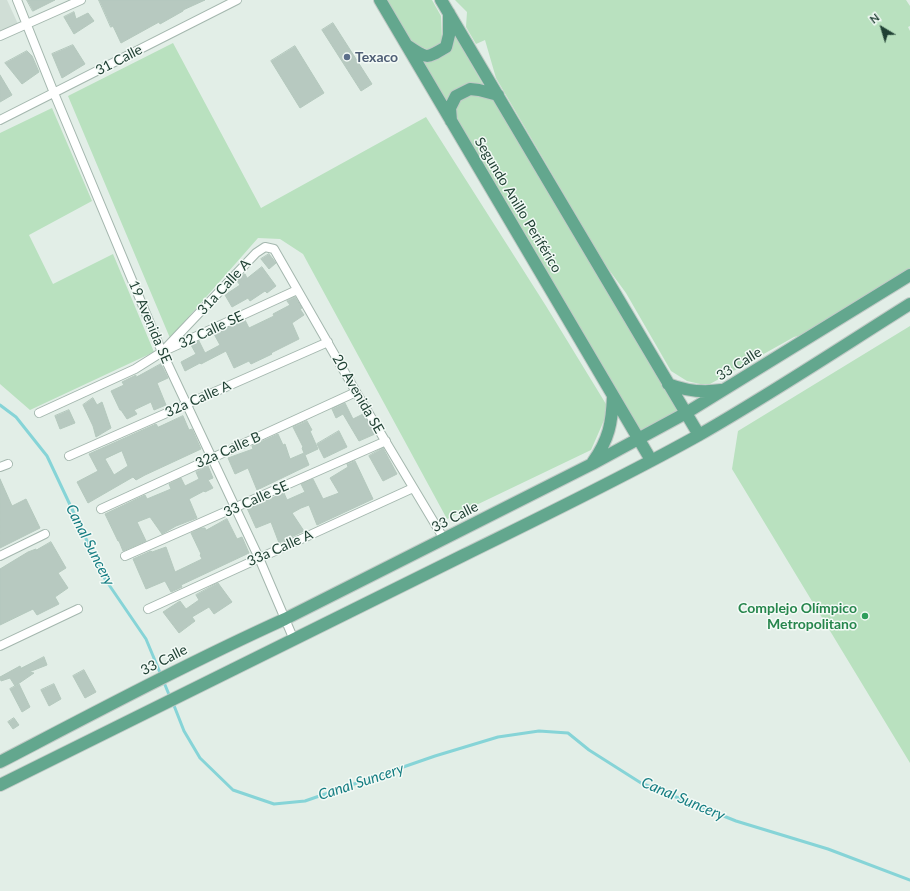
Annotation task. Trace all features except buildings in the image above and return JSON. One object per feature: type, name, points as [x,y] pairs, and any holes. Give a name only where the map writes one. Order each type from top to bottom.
[{"type":"main road","name":"Segundo Anillo Periférico","points":[[380,0],[651,460]]},
{"type":"main road","points":[[441,0],[699,435]]},
{"type":"main road","points":[[406,44],[422,55],[431,56],[446,47],[449,35],[449,12]]},
{"type":"main road","points":[[452,122],[450,108],[456,96],[470,89],[498,95]]},
{"type":"main road","name":"33 Calle","points":[[0,762],[132,693],[232,643],[285,619],[592,464],[686,413],[910,275]]},
{"type":"main road","points":[[0,785],[625,475],[699,435],[757,401],[910,304]]},
{"type":"main road","points":[[668,384],[692,391],[710,392],[728,388]]},
{"type":"main road","points":[[592,464],[606,440],[612,419],[613,396]]},
{"type":"street","name":"19 Avenida SE","points":[[17,0],[54,93],[162,352],[259,558],[294,640]]},
{"type":"street","points":[[0,36],[81,0]]},
{"type":"street","name":"31 Calle","points":[[0,120],[237,0]]},
{"type":"street","name":"31a Calle A","points":[[162,352],[256,253],[265,247],[274,249]]},
{"type":"street","name":"20 Avenida SE","points":[[274,249],[356,392],[444,539]]},
{"type":"street","name":"32 Calle SE","points":[[39,413],[135,369],[162,352],[298,290]]},
{"type":"street","name":"32a Calle A","points":[[69,456],[328,342]]},
{"type":"street","name":"32a Calle B","points":[[101,508],[356,392]]},
{"type":"street","name":"33 Calle SE","points":[[126,556],[386,441]]},
{"type":"street","points":[[0,468],[8,464]]},
{"type":"street","name":"33a Calle A","points":[[148,609],[413,488]]},
{"type":"street","points":[[0,556],[45,534]]},
{"type":"street","points":[[0,646],[78,608]]},
{"type":"shaded area","points":[[0,0],[7,0],[18,24],[0,32]]},
{"type":"green space","points":[[384,0],[432,0],[441,16],[442,41],[431,51],[409,42]]},
{"type":"green space","points":[[455,0],[906,0],[910,6],[910,26],[908,27],[910,31],[910,271],[849,305],[845,313],[813,332],[794,337],[710,384],[700,384],[687,381],[671,371],[626,293],[604,263],[496,78],[485,40],[476,44],[466,27],[467,12]]},
{"type":"green space","points":[[452,30],[485,88],[468,85],[446,111],[413,56],[432,58]]},
{"type":"green space","points":[[173,43],[261,208],[426,117],[546,306],[609,409],[591,450],[447,519],[303,254],[280,239],[258,238],[170,338],[68,96]]},
{"type":"green space","points":[[470,90],[494,98],[685,413],[641,438],[452,123],[457,98]]},
{"type":"green space","points":[[52,108],[92,201],[29,235],[53,284],[113,254],[154,352],[30,410],[0,384],[0,133]]},
{"type":"green space","name":"Complejo Olímpico Metropolitano","points":[[910,326],[910,763],[732,469],[738,431]]},
{"type":"waterway","name":"Canal Suncery","points":[[0,405],[16,417],[47,456],[105,579],[146,639],[161,675]]},
{"type":"waterway","name":"Canal Suncery","points":[[163,680],[170,697]]},
{"type":"waterway","name":"Canal Suncery","points":[[173,703],[184,731],[200,758],[233,790],[274,804],[305,801],[435,756],[498,737],[539,731],[568,733],[589,750],[641,783],[736,821],[828,849],[910,880]]},
{"type":"place","name":"Texaco","points":[[347,57]]},
{"type":"place","name":"Complejo Olímpico Metropolitano","points":[[865,616]]}]
